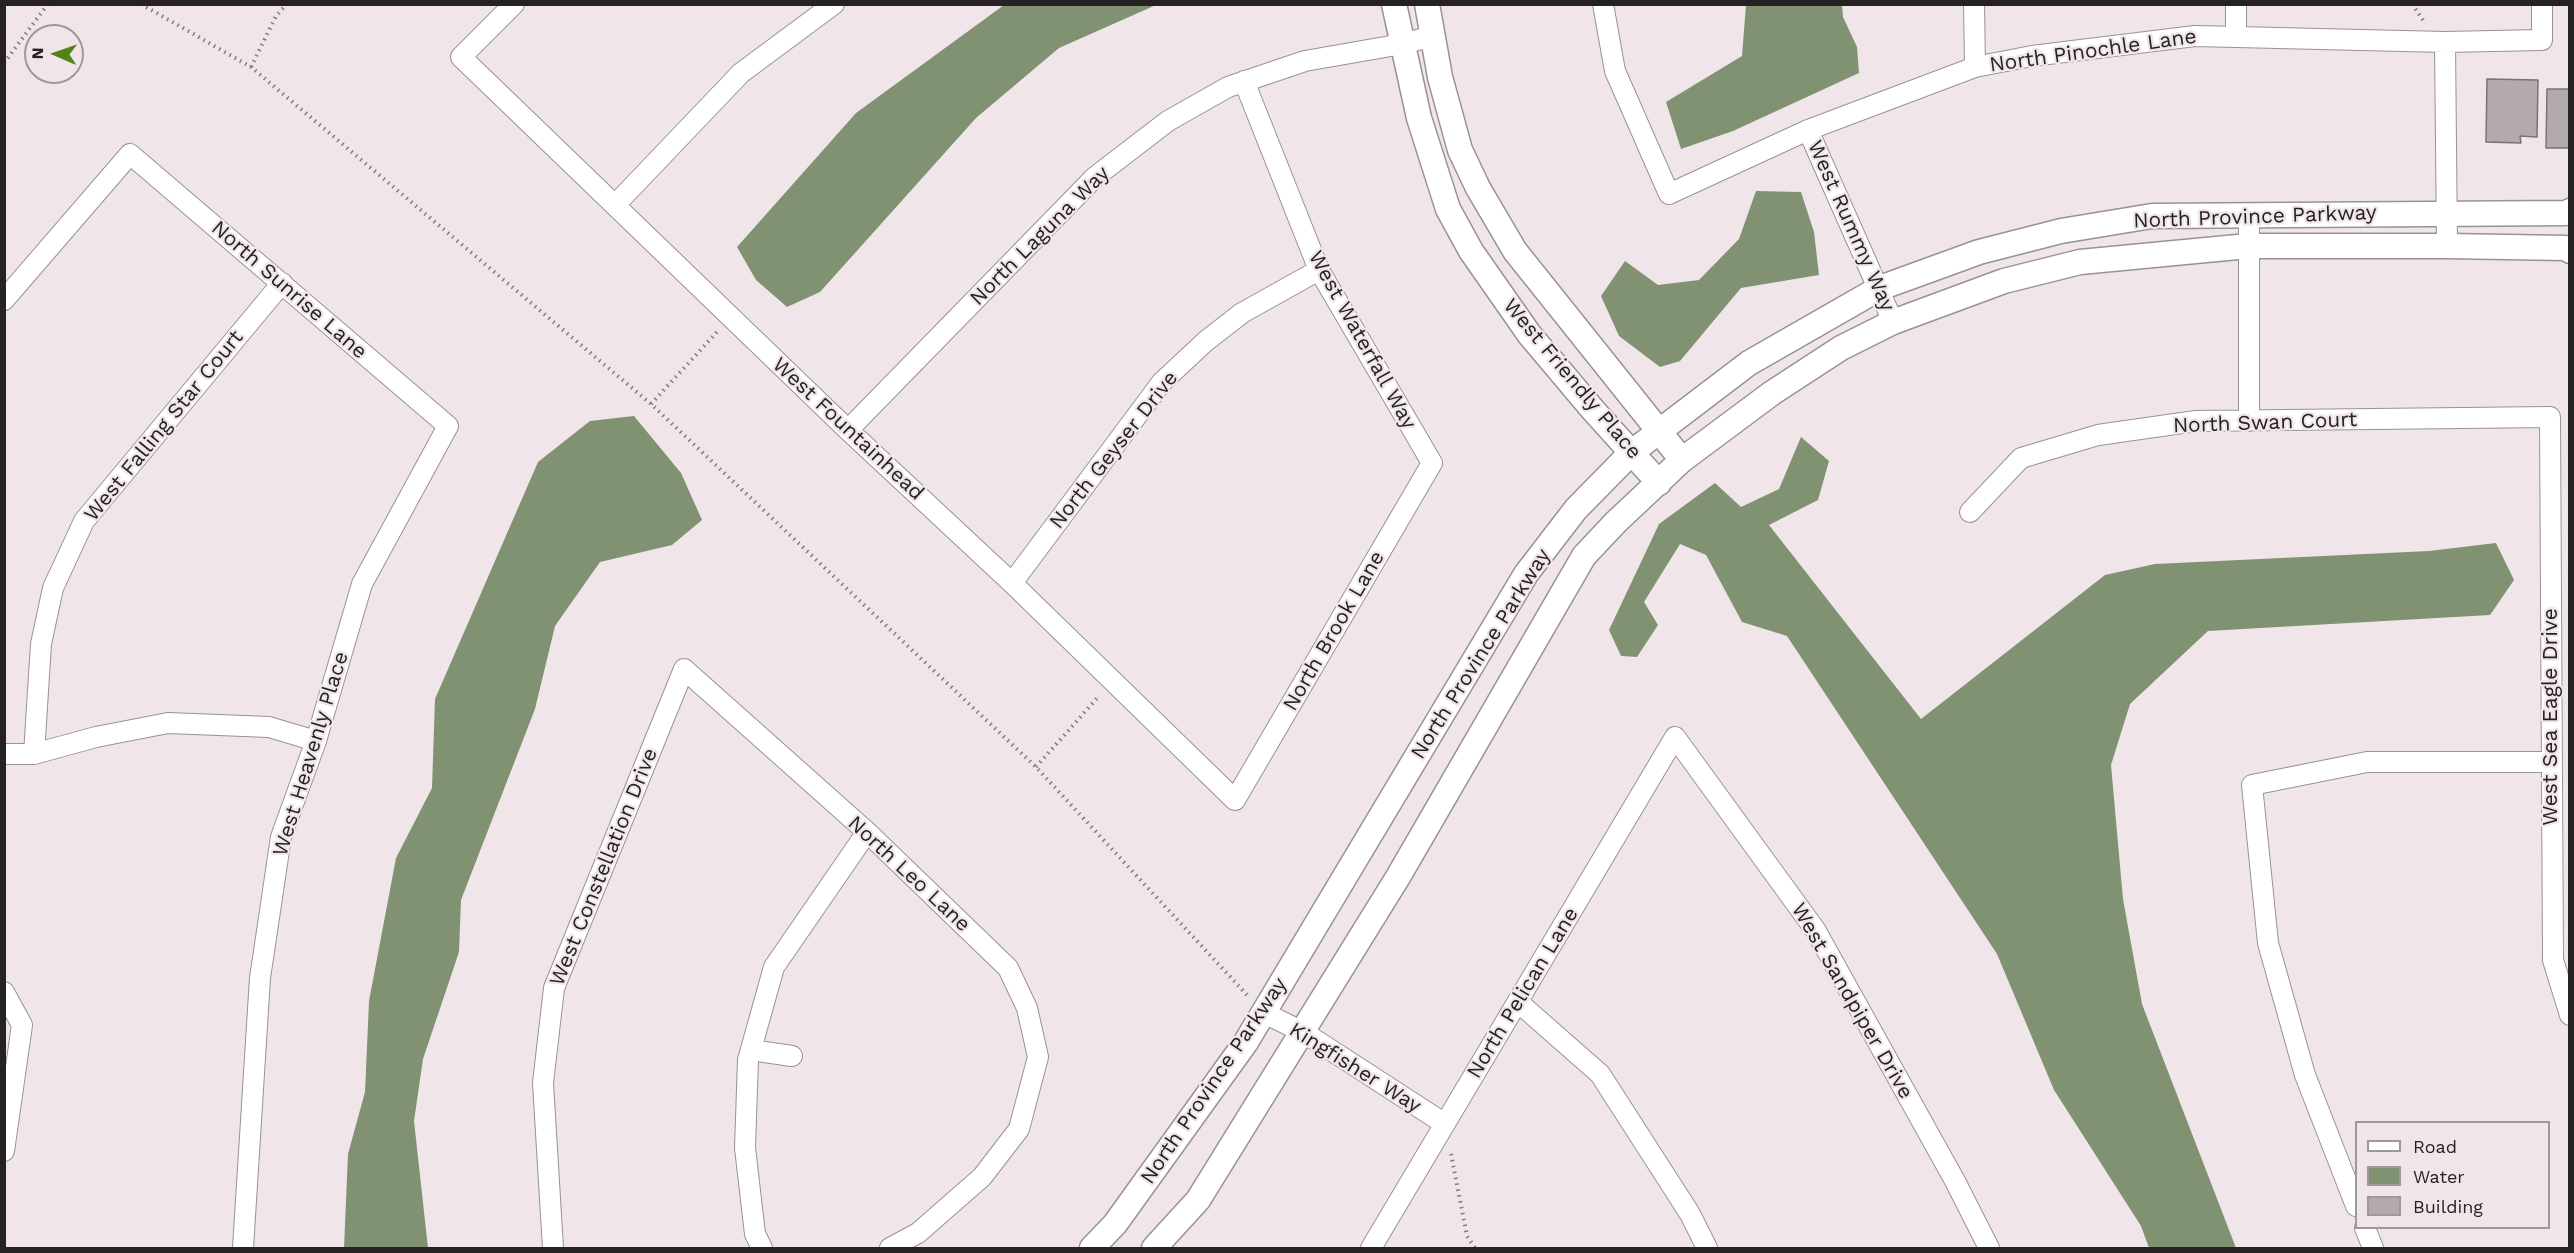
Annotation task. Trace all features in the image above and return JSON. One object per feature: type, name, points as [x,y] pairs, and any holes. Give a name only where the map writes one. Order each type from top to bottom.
[{"type":"street","name":"West Fountainhead","points":[[514,4],[461,57],[848,430],[1012,583],[1235,800]]},
{"type":"street","points":[[615,205],[741,74],[834,4]]},
{"type":"street","name":"West Friendly Place","points":[[1394,4],[1419,118],[1448,209],[1471,251],[1529,334],[1593,411],[1659,483]]},
{"type":"street","name":"West Friendly Place","points":[[1427,4],[1440,77],[1460,150],[1478,188],[1515,251],[1682,460]]},
{"type":"street","name":"North Pinochle Lane","points":[[1603,4],[1615,71],[1669,194],[1808,130],[1975,67],[2032,56],[2195,36],[2445,42],[2542,40],[2541,4]]},
{"type":"street","points":[[1974,4],[1975,67]]},
{"type":"street","points":[[2235,4],[2236,37]]},
{"type":"street","name":"North Laguna Way","points":[[848,430],[1095,177],[1168,121],[1228,87],[1305,61],[1402,44],[1432,36]]},
{"type":"street","points":[[2445,42],[2447,246]]},
{"type":"street","name":"West Waterfall Way","points":[[1244,81],[1319,270],[1432,463]]},
{"type":"street","name":"West Rummy Way","points":[[1808,130],[1880,288],[1893,322]]},
{"type":"street","name":"North Sunrise Lane","points":[[4,300],[130,154],[448,426]]},
{"type":"street","name":"North Province Parkway","points":[[1092,1248],[1115,1224],[1246,1042],[1526,574],[1576,509],[1632,452],[1749,363],[1880,288],[1979,252],[2061,231],[2152,216],[2566,213],[2570,211]]},
{"type":"street","points":[[2249,214],[2249,421]]},
{"type":"street","name":"North Province Parkway","points":[[1154,1248],[1198,1200],[1303,1032],[1398,877],[1584,556],[1616,522],[1682,460],[1772,393],[1841,348],[1893,322],[2004,281],[2080,262],[2248,246],[2447,246],[2566,248],[2570,251]]},
{"type":"street","name":"North Geyser Drive","points":[[1012,583],[1162,382],[1206,341],[1242,313],[1319,270]]},
{"type":"street","name":"West Falling Star Court","points":[[34,754],[41,644],[52,588],[84,521],[282,283]]},
{"type":"street","name":"North Swan Court","points":[[1970,512],[2021,458],[2098,435],[2196,421],[2550,417]]},
{"type":"street","name":"West Sea Eagle Drive","points":[[2550,417],[2553,960],[2570,1015]]},
{"type":"street","name":"West Heavenly Place","points":[[243,1248],[262,966],[281,837],[316,741],[362,584],[448,426]]},
{"type":"street","name":"North Brook Lane","points":[[1235,800],[1432,463]]},
{"type":"street","name":"North Leo Lane","points":[[684,669],[867,832],[1008,968],[1027,1008],[1038,1057],[1019,1129],[982,1177],[918,1233],[890,1248]]},
{"type":"street","name":"West Constellation Drive","points":[[553,1248],[543,1083],[554,988],[684,669]]},
{"type":"street","points":[[4,754],[34,754],[96,737],[168,723],[269,727],[316,741]]},
{"type":"street","name":"North Pelican Lane","points":[[1371,1248],[1675,737]]},
{"type":"street","name":"West Sandpiper Drive","points":[[1675,737],[1816,931],[1955,1181],[1989,1248]]},
{"type":"street","points":[[2355,1203],[2305,1075],[2268,944],[2252,784],[2367,762],[2551,762]]},
{"type":"street","points":[[762,1248],[755,1234],[745,1149],[748,1060],[774,967],[867,832]]},
{"type":"street","points":[[4,992],[22,1025],[4,1151]]},
{"type":"street","points":[[1518,1002],[1600,1074],[1690,1214],[1707,1248]]},
{"type":"street","name":"Kingfisher Way","points":[[1264,1013],[1303,1032],[1445,1124]]},
{"type":"street","points":[[751,1050],[792,1056]]},
{"type":"street","points":[[2366,1229],[2373,1248]]},
{"type":"path","points":[[4,63],[48,4]]},
{"type":"path","points":[[141,4],[251,67],[651,404],[1036,767],[1264,1013]]},
{"type":"path","points":[[251,67],[276,16],[287,4]]},
{"type":"path","points":[[651,404],[730,316]]},
{"type":"path","points":[[1036,767],[1112,680]]},
{"type":"path","points":[[1445,1124],[1467,1236],[1475,1248]]},
{"type":"water","points":[[1004,5],[1156,5],[1059,48],[976,118],[820,292],[787,307],[756,280],[737,247],[856,113]]},
{"type":"water","points":[[1746,5],[1842,5],[1843,17],[1857,47],[1859,73],[1733,131],[1681,149],[1666,102],[1742,56]]},
{"type":"water","points":[[1756,191],[1801,192],[1814,232],[1819,275],[1741,288],[1680,361],[1660,367],[1619,336],[1601,296],[1625,261],[1658,285],[1699,280],[1739,239]]},
{"type":"water","points":[[634,416],[681,473],[702,520],[672,545],[600,562],[555,626],[535,709],[461,900],[459,952],[423,1059],[414,1121],[428,1248],[344,1248],[348,1154],[365,1092],[369,1001],[396,858],[432,788],[435,699],[538,462],[590,421]]},
{"type":"water","points":[[1801,437],[1829,461],[1818,500],[1769,525],[1921,719],[2105,575],[2155,564],[2429,551],[2496,543],[2514,580],[2490,615],[2208,631],[2130,704],[2111,765],[2123,899],[2142,1004],[2236,1248],[2149,1248],[2141,1226],[2054,1090],[1997,954],[1787,636],[1742,622],[1706,555],[1680,544],[1644,602],[1658,625],[1637,657],[1621,656],[1609,630],[1659,524],[1715,483],[1741,507],[1779,489]]},
{"type":"building","points":[[2487,79],[2538,80],[2537,137],[2520,136],[2521,143],[2486,142]]},
{"type":"building","points":[[2547,89],[2570,89],[2570,148],[2546,148]]}]
